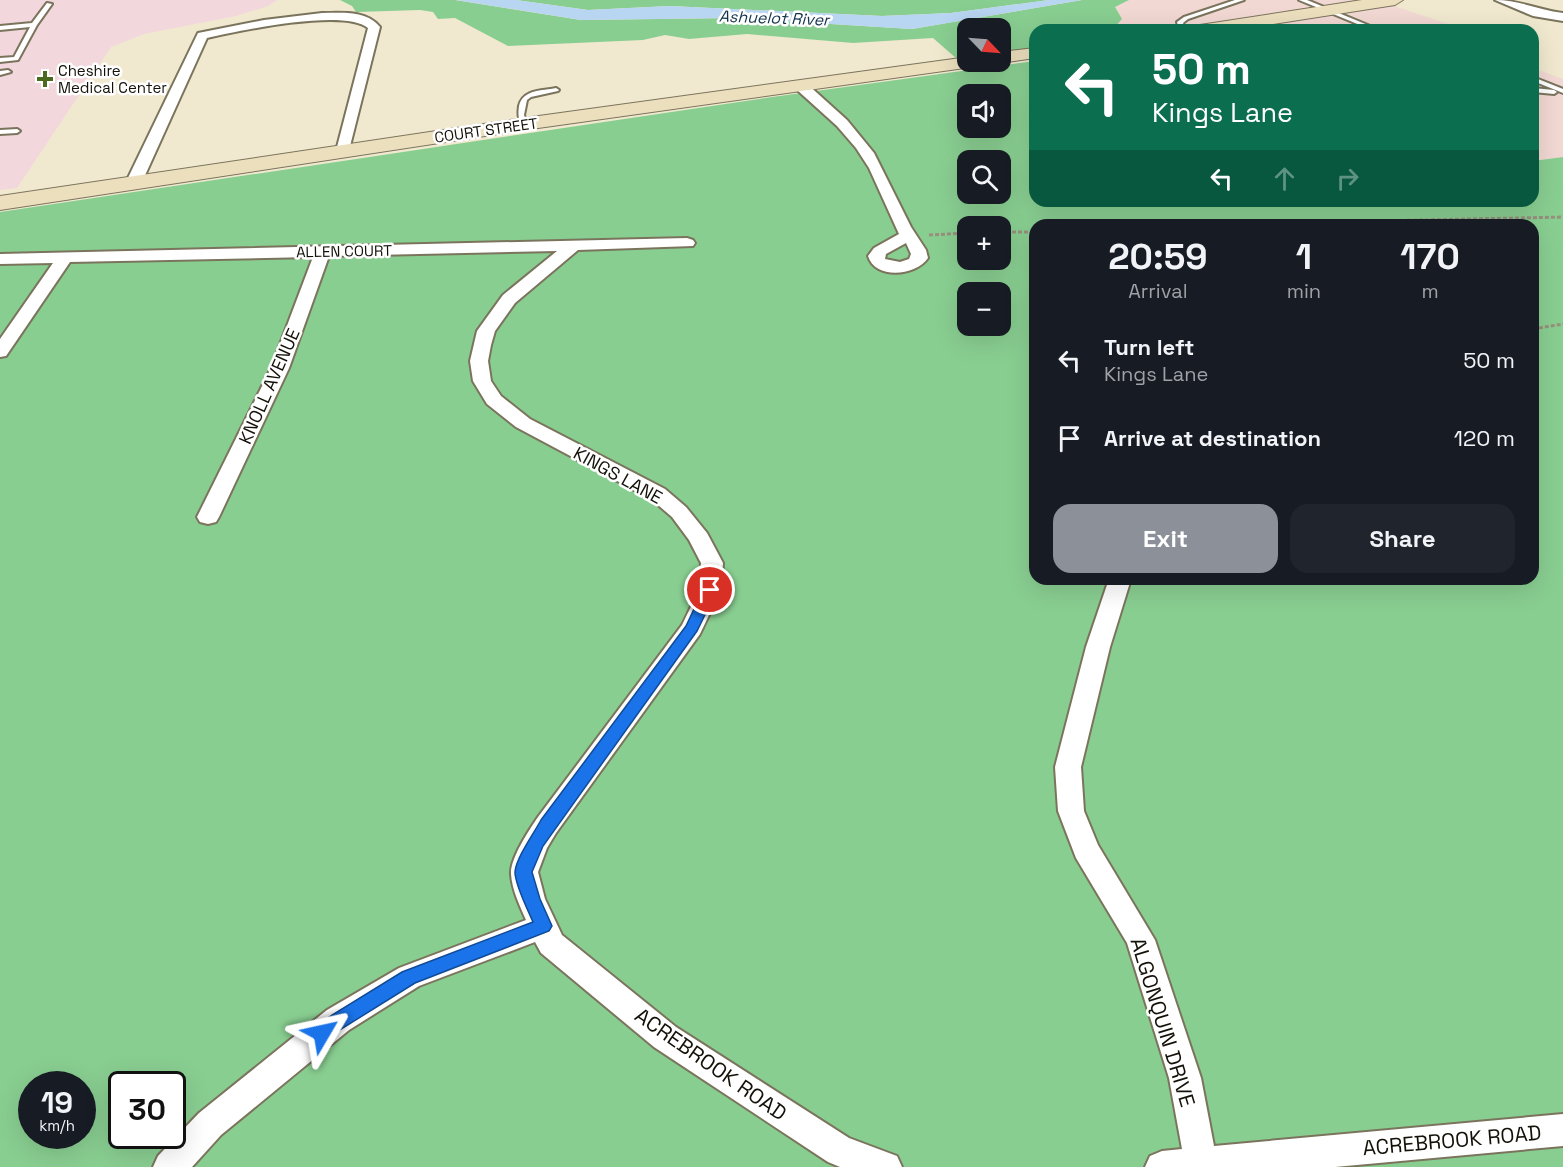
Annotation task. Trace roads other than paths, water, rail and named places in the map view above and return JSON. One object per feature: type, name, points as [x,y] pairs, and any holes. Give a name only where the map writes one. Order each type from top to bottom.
[{"type":"main road","points":[[1239,24],[1394,0]]},
{"type":"main road","points":[[1011,56],[1029,54]]},
{"type":"main road","name":"COURT STREET","points":[[0,203],[524,124],[957,64]]},
{"type":"street","points":[[1501,0],[1537,13],[1563,17]]},
{"type":"street","points":[[134,182],[202,36],[230,28],[288,20],[340,17],[368,19],[372,22],[374,27],[343,151]]},
{"type":"street","points":[[801,86],[828,110],[866,152],[907,236]]},
{"type":"street","name":"ALLEN COURT","points":[[0,259],[687,243]]},
{"type":"street","name":"KINGS LANE","points":[[543,926],[531,899],[524,872],[535,844],[692,628],[710,590],[712,563],[699,538],[679,512],[658,494],[523,423],[494,400],[482,381],[479,361],[486,331],[509,299],[573,246]]},
{"type":"street","name":"KNOLL AVENUE","points":[[208,517],[280,368],[323,251]]},
{"type":"street","points":[[0,352],[65,257]]},
{"type":"street","name":"ALGONQUIN DRIVE","points":[[1118,585],[1098,648],[1068,767],[1071,812],[1086,850],[1141,940],[1185,1078],[1201,1163]]},
{"type":"street","points":[[170,1167],[210,1124],[338,1020],[409,977],[543,926]]},
{"type":"street","name":"ACREBROOK ROAD","points":[[543,926],[552,944],[664,1037],[840,1151],[885,1167]]},
{"type":"street","name":"ACREBROOK ROAD","points":[[1162,1167],[1563,1130]]},
{"type":"lane","points":[[1180,24],[1179,22],[1185,18],[1241,0]]},
{"type":"lane","points":[[1302,0],[1363,24]]},
{"type":"lane","points":[[0,60],[16,58],[34,25],[49,4]]},
{"type":"lane","points":[[0,28],[34,25]]},
{"type":"lane","points":[[0,73],[8,72]]},
{"type":"lane","points":[[1539,82],[1563,92]]},
{"type":"lane","points":[[524,124],[521,115],[524,99],[539,92],[556,90]]},
{"type":"lane","points":[[1539,90],[1563,92]]},
{"type":"lane","points":[[0,132],[17,131]]},
{"type":"water","name":"Ashuelot River","points":[[456,0],[516,0],[588,10],[670,6],[882,16],[951,13],[1049,0],[1082,0],[976,18],[957,18],[957,21],[912,29],[732,18],[581,20]]},
{"type":"place","name":"Cheshire Medical Center","points":[[45,79]]}]
